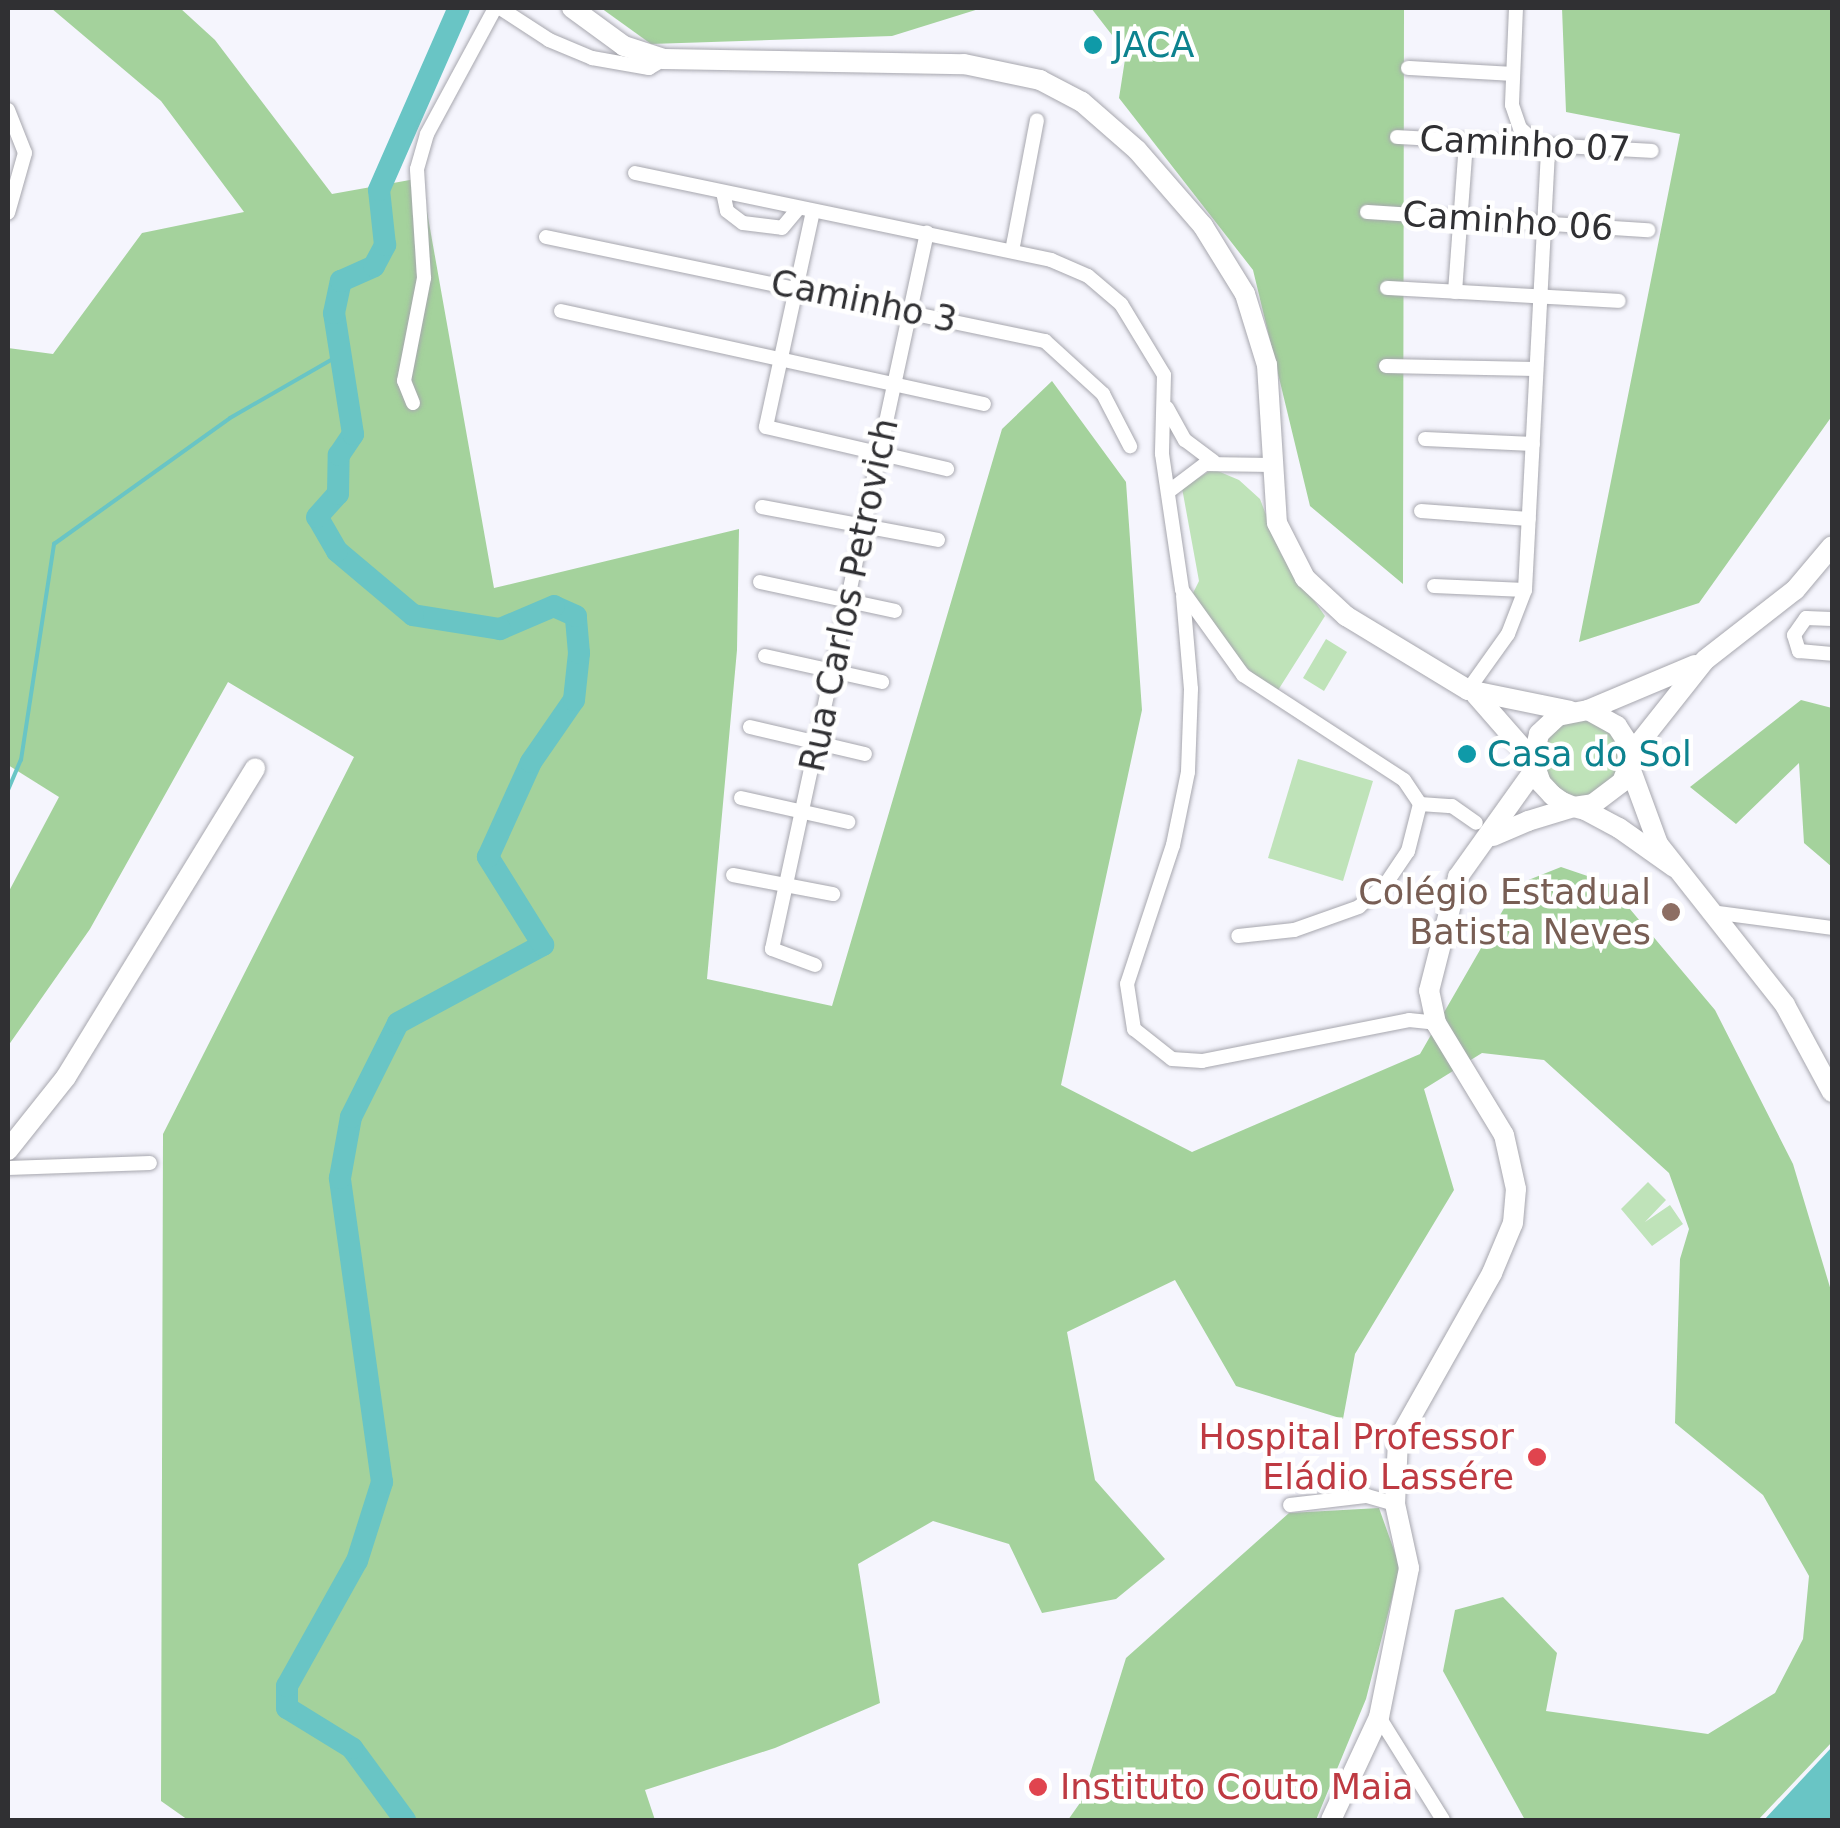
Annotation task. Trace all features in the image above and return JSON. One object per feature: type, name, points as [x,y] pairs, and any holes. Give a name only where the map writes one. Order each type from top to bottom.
[{"type":"main road","points":[[572,8],[624,46],[664,59],[964,64],[1040,80],[1082,102],[1136,150],[1202,226],[1245,294],[1266,365],[1272,465],[1282,538],[1317,592],[1472,692],[1534,764],[1552,795],[1619,828],[1674,867]]},
{"type":"main road","points":[[1482,830],[1610,796],[1629,760],[1705,660],[1795,590],[1832,546]]},
{"type":"main road","points":[[1331,1820],[1380,1717],[1409,1568],[1393,1476],[1408,1416],[1506,1248],[1516,1207],[1504,1135],[1434,1015],[1433,959],[1451,895],[1482,830],[1534,764],[1547,724],[1705,660]]},
{"type":"main road","points":[[1472,692],[1579,711],[1617,726],[1645,820],[1674,867],[1807,1038],[1832,1092]]},
{"type":"main road","points":[[8,1150],[66,1076],[256,768]]},
{"type":"street","points":[[413,403],[404,381],[423,295],[414,197],[419,159],[483,20],[498,8],[549,40],[592,58],[649,68],[664,59]]},
{"type":"street","points":[[1472,692],[1508,634],[1524,590],[1529,518],[1544,224],[1543,145],[1515,118],[1511,74],[1516,8]]},
{"type":"street","points":[[1408,68],[1511,74]]},
{"type":"street","points":[[8,110],[25,153],[8,213]]},
{"type":"street","points":[[1012,251],[1037,120]]},
{"type":"street","name":"Caminho 07","points":[[1397,137],[1652,151]]},
{"type":"street","points":[[1455,292],[1466,141]]},
{"type":"street","points":[[635,173],[1012,251],[1068,267],[1109,292],[1158,358],[1168,408],[1185,440],[1214,462]]},
{"type":"street","points":[[723,192],[731,216],[758,226],[789,226],[806,209]]},
{"type":"street","points":[[806,209],[796,286],[768,414],[773,433],[947,469]]},
{"type":"street","name":"Caminho 06","points":[[1367,212],[1648,230]]},
{"type":"street","name":"Rua Carlos Petrovich","points":[[816,964],[777,956],[772,949],[926,233]]},
{"type":"street","name":"Caminho 3","points":[[546,237],[908,309],[1058,348],[1103,394],[1130,446]]},
{"type":"street","points":[[1387,288],[1619,301]]},
{"type":"street","points":[[561,312],[984,404]]},
{"type":"street","points":[[1386,366],[1535,368]]},
{"type":"street","points":[[1168,408],[1161,440],[1192,689],[1188,772],[1173,845],[1127,984],[1134,1029],[1156,1052],[1202,1062],[1434,1015]]},
{"type":"street","points":[[1426,439],[1533,444]]},
{"type":"street","points":[[1168,492],[1186,472],[1214,462],[1272,465]]},
{"type":"street","points":[[762,507],[938,540]]},
{"type":"street","points":[[1422,511],[1529,518]]},
{"type":"street","points":[[760,582],[895,610]]},
{"type":"street","points":[[1434,586],[1524,590]]},
{"type":"street","points":[[1182,590],[1243,675],[1404,780],[1420,804],[1408,850],[1358,906],[1294,930],[1238,936]]},
{"type":"street","points":[[1832,618],[1806,618],[1794,635],[1799,651],[1832,654]]},
{"type":"street","points":[[765,656],[882,682]]},
{"type":"street","points":[[750,727],[865,754]]},
{"type":"street","points":[[741,798],[848,822]]},
{"type":"street","points":[[1420,804],[1452,806],[1482,830]]},
{"type":"street","points":[[734,875],[833,894]]},
{"type":"street","points":[[1712,912],[1832,928]]},
{"type":"street","points":[[8,1168],[150,1163]]},
{"type":"street","points":[[1367,1496],[1393,1476]]},
{"type":"street","points":[[1290,1505],[1367,1496],[1395,1504]]},
{"type":"street","points":[[1380,1717],[1443,1820]]},
{"type":"green space","points":[[51,8],[180,8],[215,40],[332,194],[421,178],[494,588],[739,529],[737,650],[707,979],[832,1006],[1002,429],[1052,381],[1126,482],[1142,710],[1061,1085],[1192,1152],[1420,1054],[1518,884],[1561,867],[1608,883],[1715,1010],[1793,1164],[1832,1294],[1832,1742],[1758,1820],[1525,1820],[1443,1671],[1455,1610],[1503,1597],[1557,1653],[1546,1711],[1708,1734],[1775,1693],[1803,1639],[1809,1576],[1763,1495],[1675,1423],[1680,1259],[1689,1229],[1669,1173],[1544,1060],[1482,1053],[1424,1089],[1454,1190],[1355,1354],[1343,1419],[1236,1386],[1175,1280],[1067,1332],[1095,1480],[1165,1559],[1116,1599],[1042,1613],[1009,1544],[933,1521],[858,1564],[880,1703],[775,1748],[645,1790],[655,1820],[188,1820],[161,1801],[163,1134],[354,757],[228,682],[90,929],[8,1046],[8,893],[59,797],[8,765],[8,348],[53,354],[142,233],[244,212],[161,101]]},
{"type":"green space","points":[[601,8],[982,8],[892,36],[651,44]]},
{"type":"green space","points":[[1091,8],[1404,8],[1403,584],[1310,506],[1253,270],[1119,98],[1126,53]]},
{"type":"green space","points":[[1562,8],[1832,8],[1832,416],[1699,603],[1579,642],[1680,134],[1566,112]]},
{"type":"green space","points":[[1213,469],[1239,480],[1260,499],[1281,554],[1325,616],[1275,695],[1235,656],[1193,593],[1199,581],[1182,488]]},
{"type":"green space","points":[[1326,639],[1347,652],[1324,691],[1303,678]]},
{"type":"green space","points":[[1801,700],[1832,708],[1832,867],[1804,843],[1799,763],[1736,824],[1690,787]]},
{"type":"green space","points":[[1582,720],[1610,731],[1621,759],[1610,787],[1582,798],[1554,787],[1543,759],[1554,731]]},
{"type":"green space","points":[[1298,759],[1373,781],[1343,881],[1268,858]]},
{"type":"green space","points":[[1648,1182],[1666,1200],[1645,1222],[1670,1205],[1683,1224],[1652,1246],[1621,1209]]},
{"type":"green space","points":[[1379,1508],[1400,1567],[1366,1699],[1316,1820],[1068,1820],[1082,1800],[1126,1658],[1289,1513]]},
{"type":"water","points":[[1832,1747],[1832,1820],[1764,1820]]},
{"type":"waterway","points":[[405,1820],[352,1748],[287,1708],[287,1686],[357,1561],[382,1482],[340,1178],[351,1117],[398,1023],[543,945],[488,857],[531,762],[574,700],[579,653],[576,616],[554,606],[500,629],[413,615],[337,551],[317,517],[338,494],[339,455],[353,434],[334,313],[341,281],[374,266],[385,245],[379,190],[459,8]]},
{"type":"waterway","points":[[8,790],[21,760],[54,544],[230,418],[343,353]]},
{"type":"place","name":"JACA","points":[[1093,45]]},
{"type":"place","name":"Casa do Sol","points":[[1467,754]]},
{"type":"place","name":"Colégio Estadual Batista Neves","points":[[1671,912]]},
{"type":"place","name":"Hospital Professor Eládio Lassére","points":[[1537,1457]]},
{"type":"place","name":"Instituto Couto Maia","points":[[1038,1787]]}]
